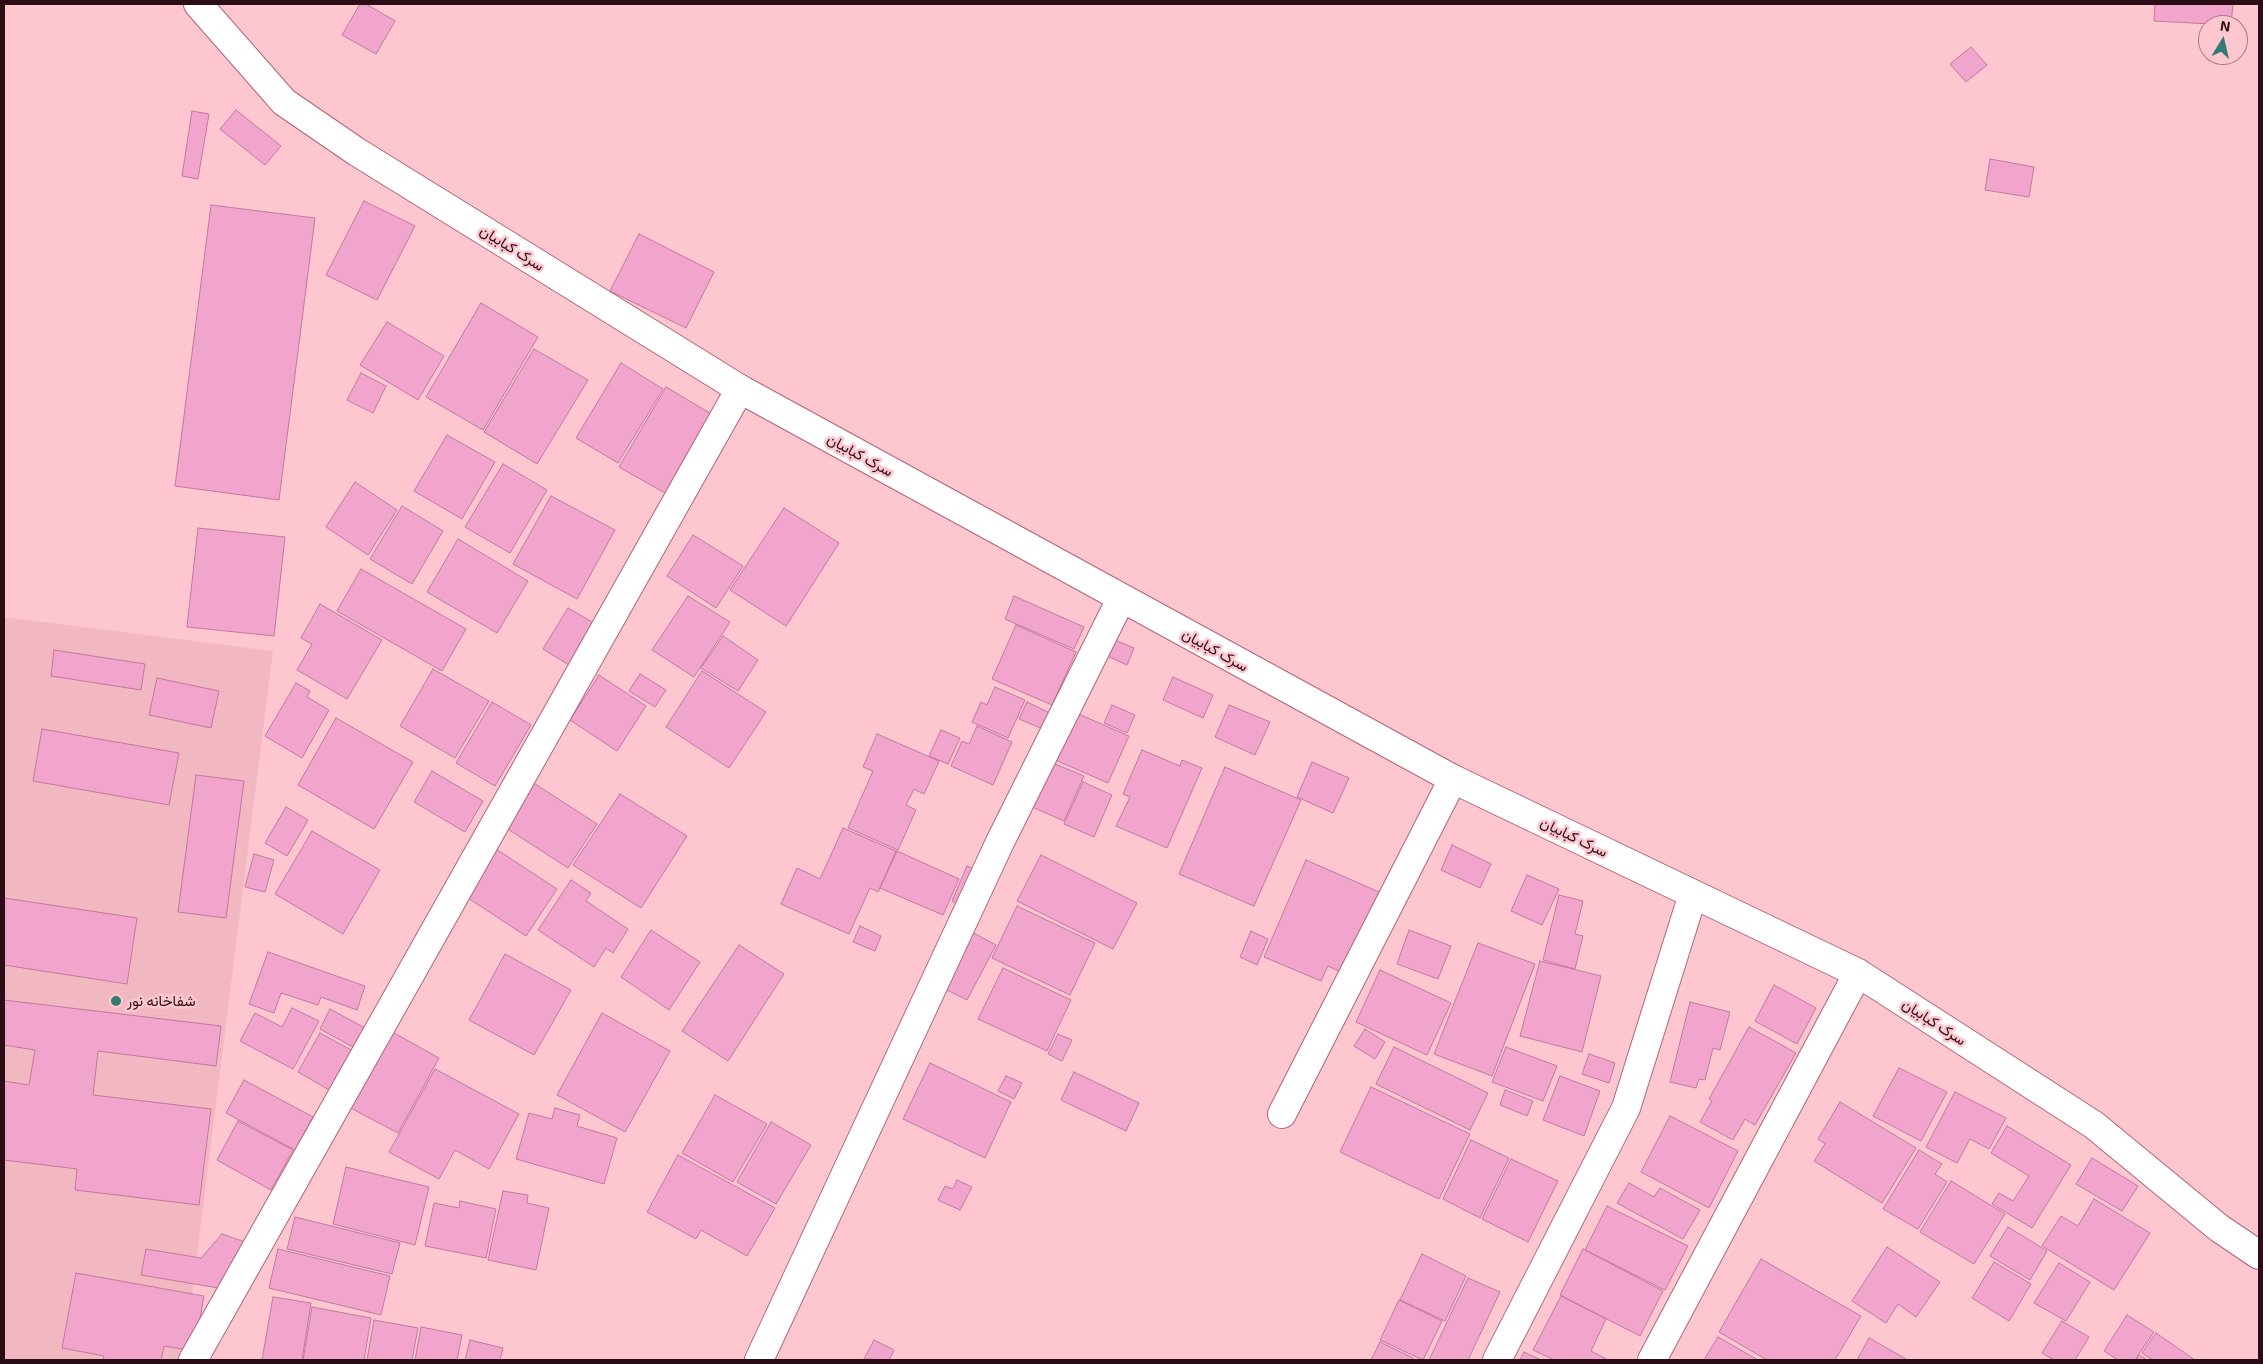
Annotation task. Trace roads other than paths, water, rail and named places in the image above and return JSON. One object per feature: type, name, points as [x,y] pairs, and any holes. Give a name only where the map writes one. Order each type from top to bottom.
[{"type":"street","name":"سرک کبابیان","points":[[198,4],[284,102],[356,152],[740,389],[1453,779],[1858,973],[2094,1125],[2219,1228],[2259,1256]]},
{"type":"street","points":[[193,1360],[740,389]]},
{"type":"street","points":[[759,1360],[1000,842],[1121,599]]},
{"type":"street","points":[[1282,1114],[1453,779]]},
{"type":"street","points":[[1497,1360],[1626,1108],[1693,894]]},
{"type":"street","points":[[1652,1360],[1858,973]]},
{"type":"place","name":"شفاخانه نور","points":[[116,1001]]}]
